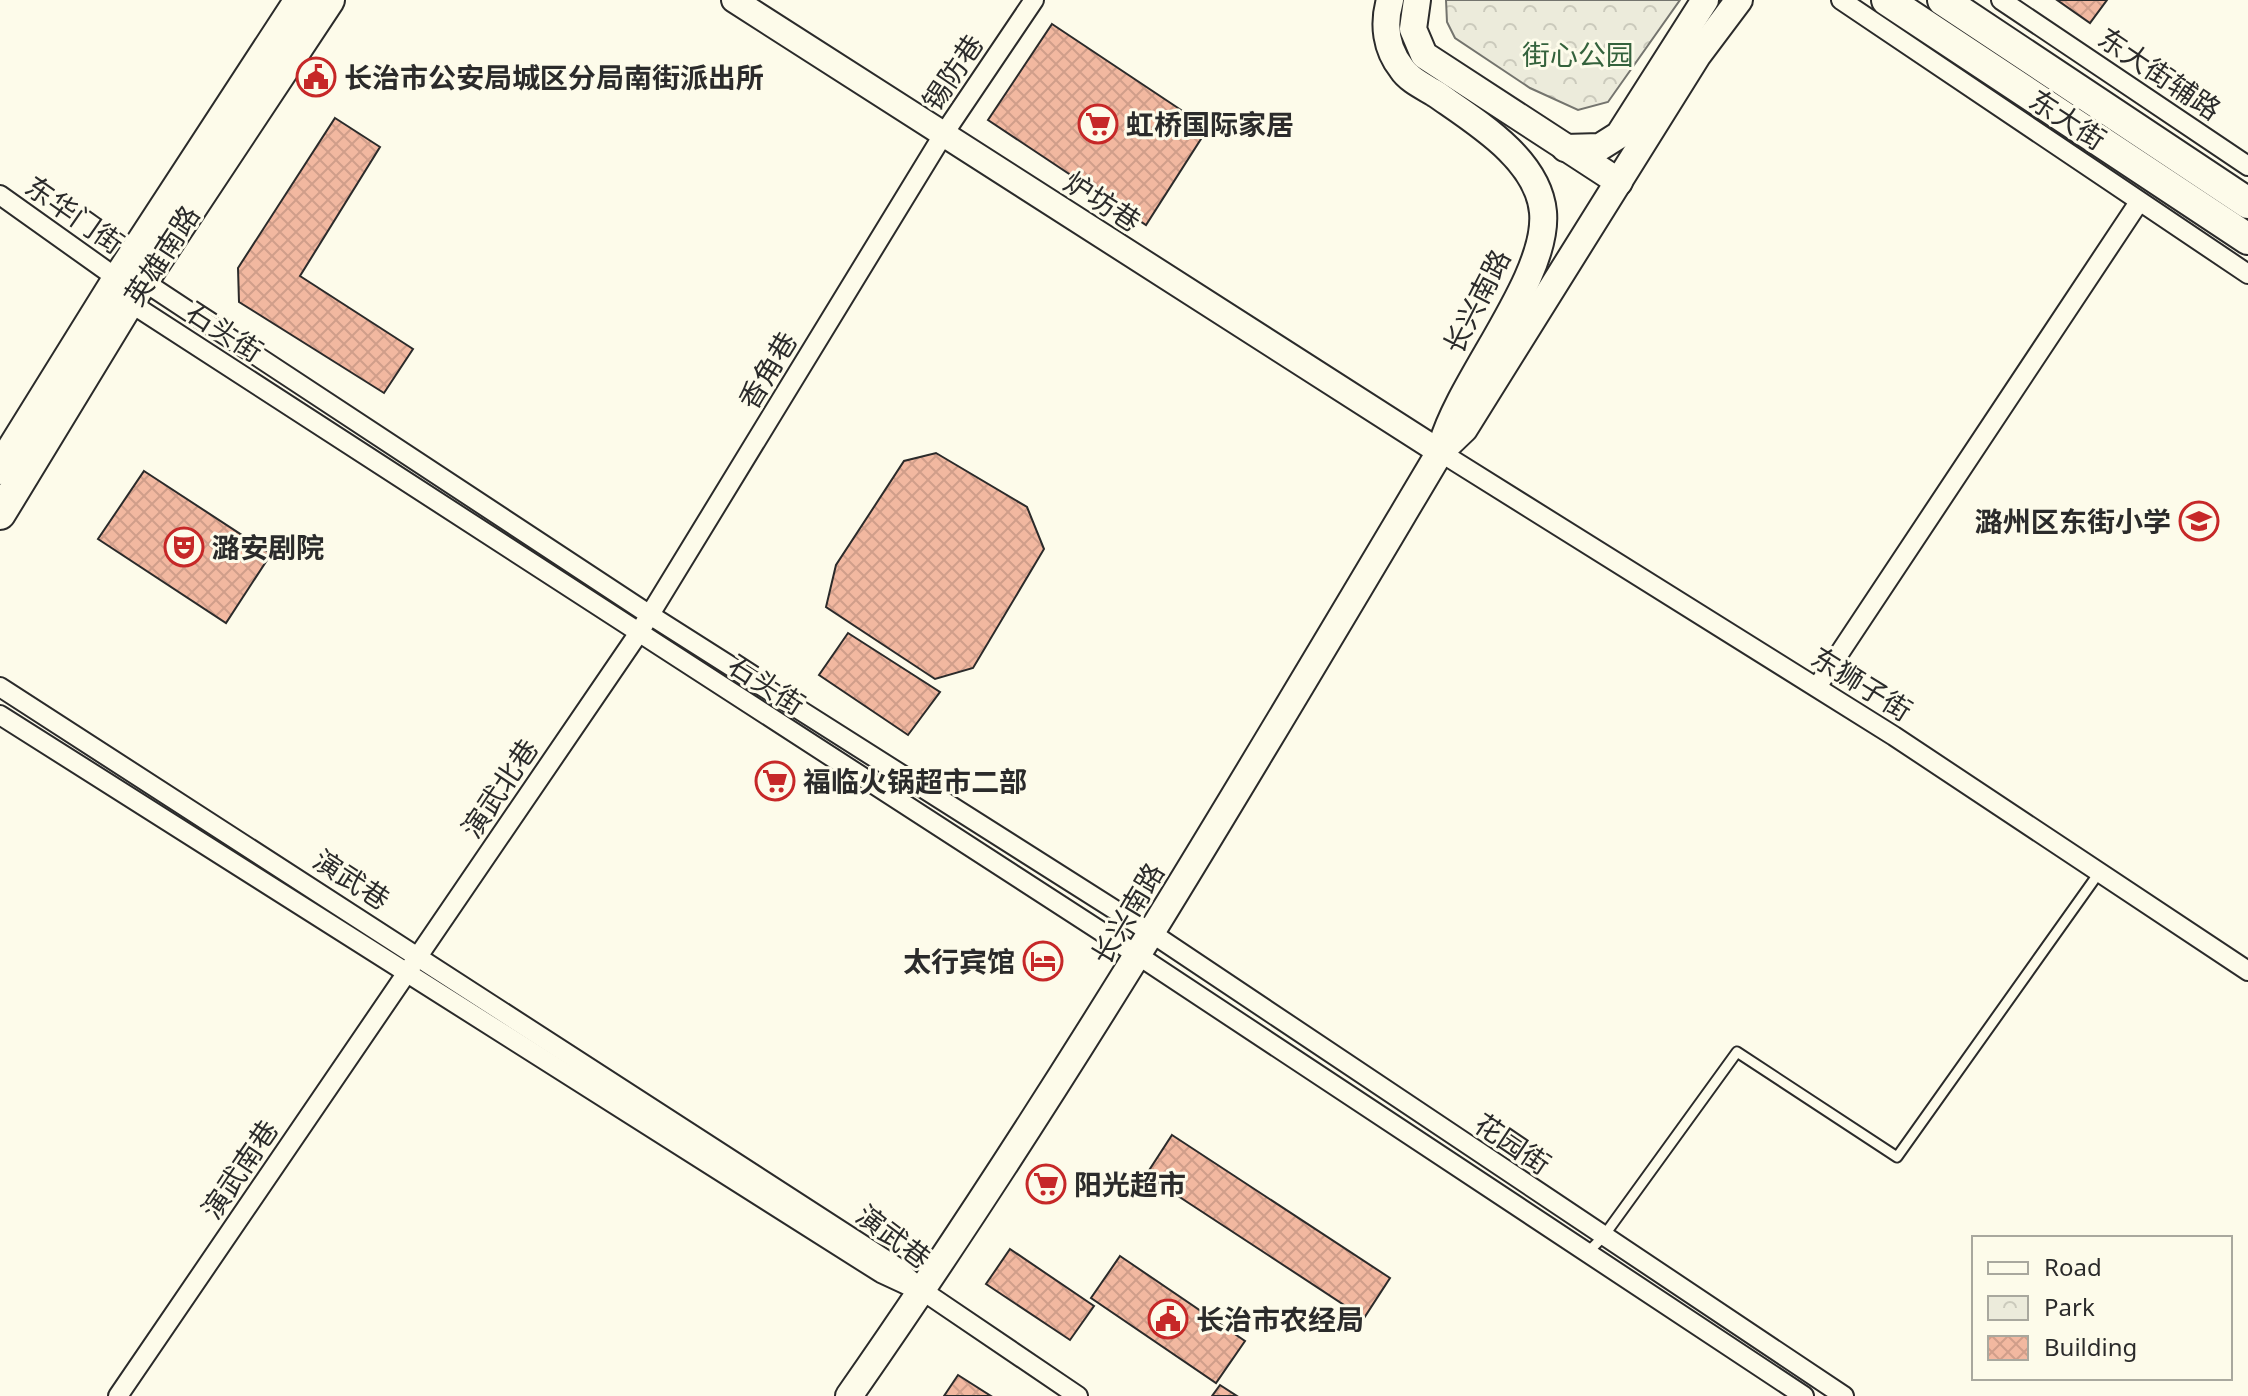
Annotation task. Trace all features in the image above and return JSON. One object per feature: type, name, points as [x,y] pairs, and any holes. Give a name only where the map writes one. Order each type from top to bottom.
[{"type":"main road","name":"英雄南路","points":[[0,514],[300,0]]},
{"type":"main road","name":"英雄南路","points":[[0,469],[329,0]]},
{"type":"main road","name":"长兴南路","points":[[849,1396],[923,1291],[1146,945],[1440,452],[1450,419],[1523,287],[1539,246],[1543,214],[1538,188],[1501,143],[1403,72],[1386,32],[1390,0]]},
{"type":"main road","points":[[1417,0],[1413,29],[1424,55],[1619,182]]},
{"type":"main road","points":[[1565,148],[1600,147],[1619,135],[1705,0]]},
{"type":"main road","name":"长兴南路","points":[[1440,452],[1464,429],[1697,56],[1739,0]]},
{"type":"main road","name":"东大街","points":[[1887,0],[2248,239]]},
{"type":"main road","name":"东大街","points":[[1943,0],[2248,203]]},
{"type":"street","name":"炉坊巷","points":[[734,0],[1440,452]]},
{"type":"street","name":"锡防巷","points":[[943,135],[1034,0]]},
{"type":"street","points":[[1841,0],[2248,274]]},
{"type":"street","name":"东大街辅路","points":[[2001,0],[2248,166]]},
{"type":"street","name":"香角巷","points":[[638,634],[943,135]]},
{"type":"street","name":"东华门街","points":[[0,195],[130,287]]},
{"type":"street","points":[[1817,687],[2139,202]]},
{"type":"street","name":"石头街","points":[[130,287],[650,615],[1146,945]]},
{"type":"street","name":"石头街","points":[[130,287],[638,634],[1146,945]]},
{"type":"street","name":"东狮子街","points":[[1440,452],[1817,687],[2101,870],[2248,971]]},
{"type":"street","name":"演武北巷","points":[[406,973],[638,634]]},
{"type":"street","name":"演武巷","points":[[0,687],[419,955],[894,1265],[923,1291]]},
{"type":"street","name":"演武巷","points":[[0,715],[881,1273],[923,1291]]},
{"type":"street","name":"花园街","points":[[1146,945],[1603,1237],[1844,1396]]},
{"type":"street","name":"花园街","points":[[1146,945],[1587,1253],[1804,1396]]},
{"type":"street","name":"演武南巷","points":[[118,1396],[406,973]]},
{"type":"street","points":[[923,1291],[1078,1396]]},
{"type":"lane","points":[[1587,1253],[1603,1237],[1737,1052],[1897,1157],[2101,870]]},
{"type":"green space","name":"街心公园","points":[[1446,0],[1680,0],[1608,102],[1578,110],[1530,88],[1455,38],[1447,22]]},
{"type":"building","points":[[2057,0],[2107,0],[2090,23]]},
{"type":"building","name":"虹桥国际家居","points":[[1052,24],[1208,128],[1146,225],[988,120]]},
{"type":"building","points":[[335,118],[380,147],[300,276],[413,349],[384,393],[239,302],[238,268]]},
{"type":"building","points":[[936,453],[1027,507],[1044,549],[973,668],[935,679],[826,607],[836,565],[904,461]]},
{"type":"building","name":"潞安剧院","points":[[144,471],[271,554],[226,623],[98,539]]},
{"type":"building","points":[[848,633],[940,692],[908,735],[819,675]]},
{"type":"building","points":[[1172,1135],[1390,1278],[1364,1318],[1146,1175]]},
{"type":"building","points":[[1010,1249],[1094,1306],[1070,1340],[986,1284]]},
{"type":"building","name":"长治市农经局","points":[[1120,1256],[1245,1341],[1216,1383],[1091,1298]]},
{"type":"building","points":[[958,1375],[991,1396],[944,1396]]},
{"type":"building","points":[[1220,1385],[1237,1396],[1212,1396]]},
{"type":"place","name":"长治市公安局城区分局南街派出所","points":[[316,77]]},
{"type":"place","name":"虹桥国际家居","points":[[1098,124]]},
{"type":"place","name":"潞州区东街小学","points":[[2199,521]]},
{"type":"place","name":"潞安剧院","points":[[184,547]]},
{"type":"place","name":"福临火锅超市二部","points":[[775,781]]},
{"type":"place","name":"太行宾馆","points":[[1043,961]]},
{"type":"place","name":"阳光超市","points":[[1046,1184]]},
{"type":"place","name":"长治市农经局","points":[[1168,1319]]}]
